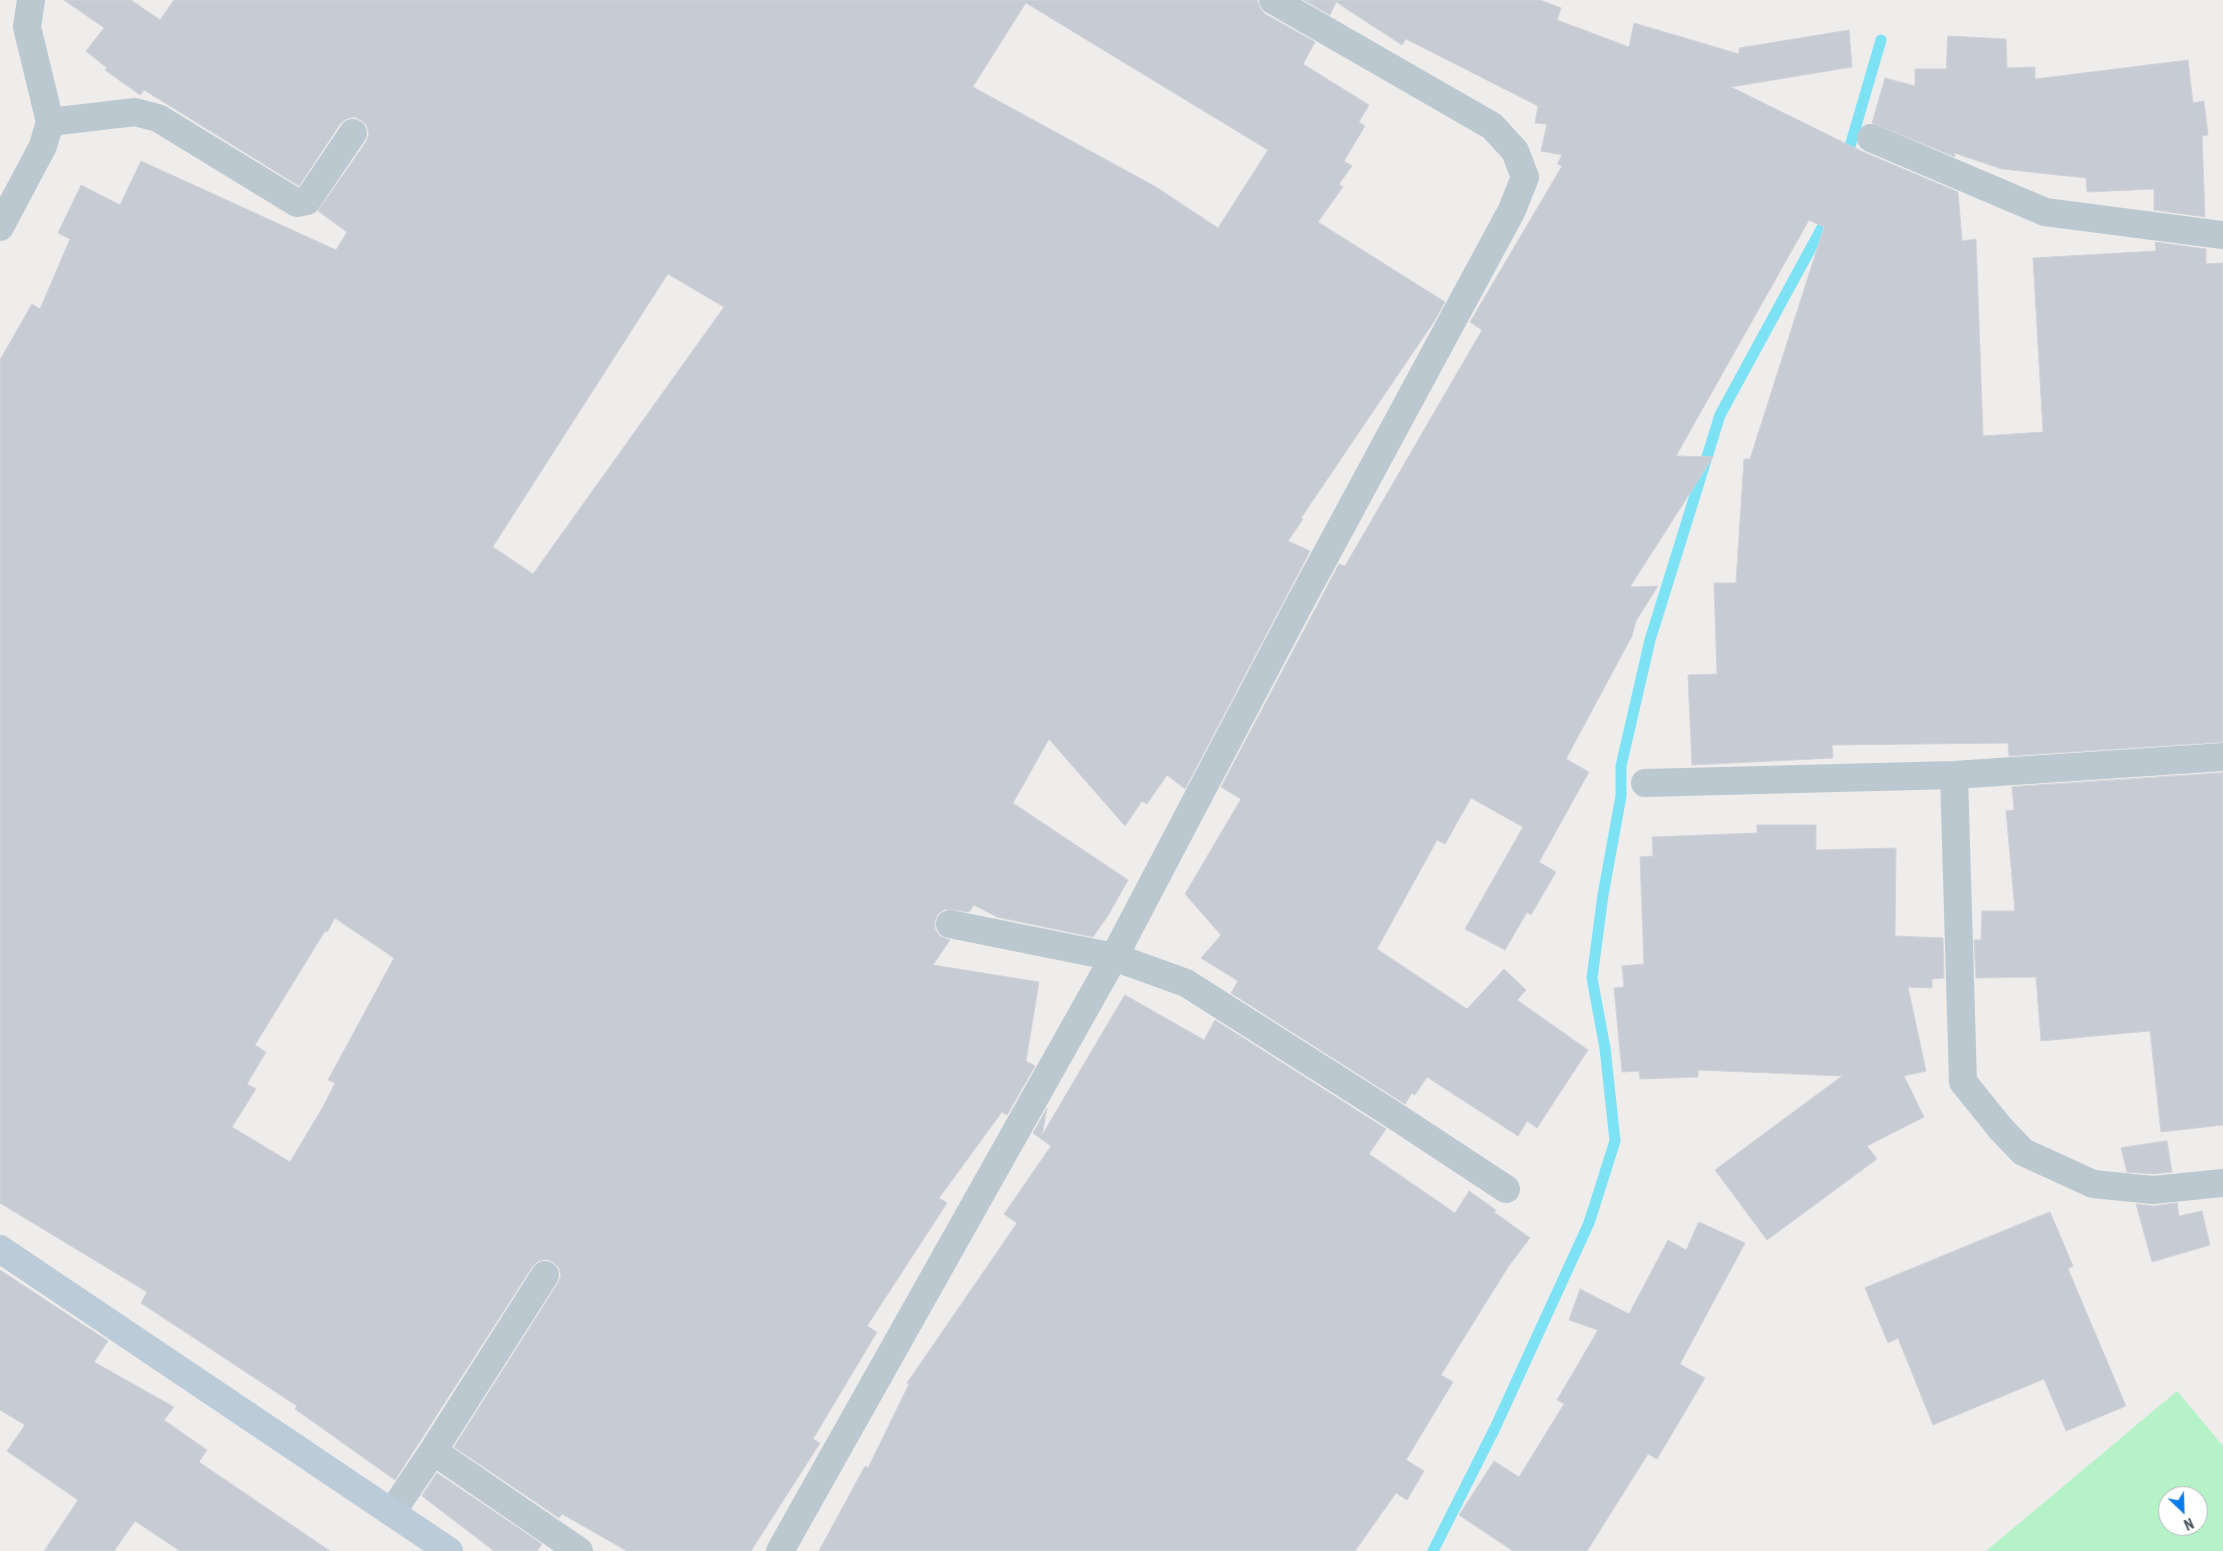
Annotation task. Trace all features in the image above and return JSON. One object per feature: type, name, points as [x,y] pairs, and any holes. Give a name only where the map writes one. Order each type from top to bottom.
[{"type":"street","points":[[0,227],[43,146],[50,122],[27,26],[31,0]]},
{"type":"street","points":[[780,1551],[1114,957],[1301,601],[1512,210],[1525,177],[1515,151],[1492,126],[1273,0]]},
{"type":"street","points":[[50,122],[135,112],[158,118],[297,204],[307,201],[353,132]]},
{"type":"street","points":[[1871,138],[2044,212],[2223,234]]},
{"type":"street","points":[[1645,783],[1954,775],[2223,757]]},
{"type":"street","points":[[1954,775],[1963,1082],[2001,1129],[2023,1152],[2093,1184],[2154,1190],[2223,1183]]},
{"type":"street","points":[[950,924],[1114,957],[1186,983],[1389,1112],[1506,1190]]},
{"type":"street","points":[[0,1249],[449,1551]]},
{"type":"street","points":[[392,1512],[545,1275]]},
{"type":"street","points":[[433,1451],[579,1551]]},
{"type":"green space","points":[[2177,1391],[2223,1446],[2223,1551],[1986,1551]]},
{"type":"building","points":[[64,0],[131,0],[160,20],[174,0],[1257,0],[1265,14],[1315,42],[1303,64],[1369,105],[1359,122],[1365,126],[1344,161],[1352,166],[1339,184],[1343,187],[1318,222],[1445,302],[1435,320],[1301,518],[1303,519],[1288,541],[1310,551],[1185,789],[1167,775],[1147,804],[1142,801],[1125,826],[1049,739],[1013,803],[1128,880],[1109,914],[1093,937],[997,917],[974,905],[969,912],[945,909],[938,914],[935,921],[935,929],[940,936],[950,940],[933,965],[1039,982],[1026,1061],[1035,1066],[1007,1115],[1002,1112],[939,1198],[947,1203],[867,1326],[877,1332],[813,1439],[820,1443],[751,1551],[627,1551],[562,1514],[559,1518],[454,1447],[558,1283],[561,1276],[559,1268],[553,1262],[546,1259],[538,1261],[532,1267],[395,1480],[295,1409],[297,1406],[141,1303],[147,1292],[0,1203],[0,360],[32,304],[40,309],[70,239],[58,233],[81,185],[120,205],[141,161],[336,250],[347,232],[318,211],[366,142],[369,134],[367,126],[361,120],[354,117],[346,119],[340,124],[299,186],[144,90],[140,95],[105,70],[107,68],[86,51],[104,28]],"holes":[[[1026,3],[1268,150],[1218,228],[1156,187],[973,87]],[[668,274],[724,307],[533,574],[493,547]],[[335,918],[394,958],[328,1080],[335,1083],[324,1105],[290,1162],[232,1127],[256,1089],[247,1084],[266,1052],[255,1045],[325,931],[327,932]]]},
{"type":"building","points":[[1304,0],[1540,0],[1561,8],[1557,20],[1629,47],[1634,23],[1739,54],[1739,48],[1849,30],[1852,67],[1731,87],[1863,152],[1958,192],[1962,241],[1976,239],[1983,436],[2043,432],[2033,258],[2156,251],[2155,242],[2206,249],[2206,264],[2223,263],[2223,742],[2009,756],[2008,743],[1832,745],[1833,758],[1692,765],[1688,675],[1717,674],[1714,583],[1736,583],[1744,459],[1750,459],[1824,227],[1809,220],[1676,456],[1713,457],[1630,587],[1658,586],[1636,621],[1632,636],[1566,759],[1589,772],[1539,862],[1556,872],[1531,915],[1527,912],[1505,950],[1465,929],[1523,827],[1471,798],[1445,844],[1437,840],[1377,949],[1467,1009],[1504,969],[1526,990],[1517,1000],[1588,1050],[1537,1128],[1527,1121],[1518,1136],[1427,1077],[1415,1095],[1412,1093],[1405,1104],[1231,993],[1238,981],[1201,958],[1221,935],[1185,894],[1241,799],[1221,787],[1339,564],[1345,566],[1482,330],[1470,322],[1562,166],[1557,164],[1562,155],[1541,151],[1547,124],[1535,123],[1538,106],[1406,39],[1402,45],[1336,2],[1330,15]]},
{"type":"building","points":[[1948,36],[2006,39],[2007,68],[2035,67],[2035,79],[2188,60],[2193,103],[2204,101],[2208,135],[2202,136],[2205,217],[2154,210],[2154,189],[2087,192],[2086,178],[2002,169],[1954,153],[1955,157],[1872,123],[1885,78],[1915,86],[1915,69],[1946,69]]},
{"type":"building","points":[[2223,773],[2223,1125],[2161,1132],[2150,1031],[2041,1041],[2036,977],[1976,978],[1974,940],[1981,940],[1982,911],[2015,911],[2006,811],[2014,810],[2012,787]]},
{"type":"building","points":[[1757,825],[1816,825],[1816,850],[1896,848],[1895,936],[1943,938],[1944,978],[1932,979],[1932,988],[1908,987],[1926,1071],[1904,1076],[1924,1117],[1867,1146],[1877,1159],[1767,1240],[1715,1170],[1842,1076],[1698,1070],[1698,1077],[1640,1079],[1639,1071],[1622,1072],[1614,988],[1624,987],[1622,966],[1644,964],[1640,857],[1653,856],[1652,837],[1757,833]]},
{"type":"building","points":[[1125,995],[1204,1040],[1215,1020],[1386,1129],[1369,1154],[1455,1213],[1469,1191],[1530,1238],[1508,1267],[1441,1375],[1453,1382],[1406,1460],[1424,1471],[1407,1500],[1396,1493],[1355,1551],[819,1551],[865,1466],[868,1468],[909,1384],[907,1383],[1017,1223],[1004,1214],[1051,1146],[1033,1133],[1047,1108],[1042,1135]]},
{"type":"building","points":[[2167,1141],[2172,1172],[2153,1174],[2127,1172],[2121,1148]]},
{"type":"building","points":[[2177,1203],[2179,1216],[2202,1211],[2210,1245],[2152,1262],[2136,1204],[2154,1206]]},
{"type":"building","points":[[2050,1212],[2073,1266],[2068,1269],[2126,1406],[2066,1431],[2044,1379],[1933,1425],[1898,1338],[1888,1343],[1865,1288]]},
{"type":"building","points":[[1699,1222],[1745,1243],[1680,1364],[1705,1378],[1657,1459],[1648,1454],[1587,1551],[1513,1551],[1459,1515],[1494,1461],[1519,1477],[1564,1404],[1557,1400],[1598,1330],[1569,1320],[1580,1289],[1629,1314],[1668,1240],[1686,1250]]},
{"type":"building","points":[[0,1270],[108,1341],[94,1362],[174,1407],[164,1420],[207,1450],[199,1462],[330,1551],[180,1551],[135,1521],[114,1551],[44,1551],[78,1500],[7,1451],[25,1425],[0,1410]]},
{"type":"building","points":[[437,1473],[542,1544],[537,1551],[494,1551],[422,1496]]},
{"type":"waterway","points":[[1846,160],[1881,40]]},
{"type":"waterway","points":[[1433,1551],[1495,1428],[1589,1223],[1615,1141],[1605,1048],[1592,978],[1603,895],[1621,796],[1621,766],[1650,640],[1720,415],[1830,213]]}]
